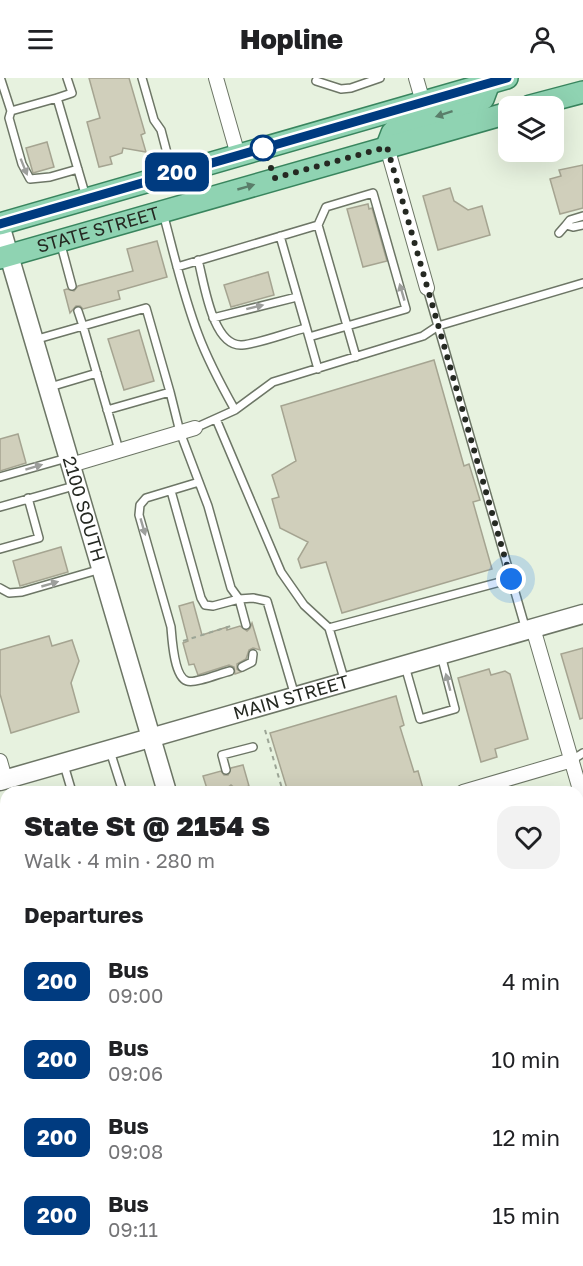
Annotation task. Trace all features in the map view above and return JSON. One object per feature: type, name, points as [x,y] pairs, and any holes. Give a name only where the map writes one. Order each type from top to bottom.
[{"type":"main road","name":"STATE STREET","points":[[0,225],[173,173],[498,81]]},
{"type":"main road","points":[[387,147],[392,133],[396,130],[483,99],[498,81]]},
{"type":"main road","points":[[564,97],[583,92]]},
{"type":"main road","name":"STATE STREET","points":[[4,256],[498,116]]},
{"type":"street","points":[[216,78],[238,155]]},
{"type":"street","points":[[416,78],[423,102]]},
{"type":"street","points":[[387,147],[427,288]]},
{"type":"street","name":"2100 SOUTH","points":[[0,225],[4,256],[48,387],[165,786]]},
{"type":"street","points":[[70,461],[119,450],[195,428]]},
{"type":"street","name":"MAIN STREET","points":[[3,780],[583,614]]},
{"type":"street","points":[[530,629],[577,757],[581,786]]},
{"type":"street","points":[[483,786],[577,757]]},
{"type":"street","points":[[0,761],[3,780]]},
{"type":"lane","points":[[10,111],[72,93],[68,78]]},
{"type":"lane","points":[[153,78],[143,79],[154,120],[161,130],[173,173]]},
{"type":"lane","points":[[316,81],[341,89],[380,78]]},
{"type":"lane","points":[[1,79],[22,164],[30,178],[50,177],[78,169]]},
{"type":"lane","points":[[57,98],[87,200]]},
{"type":"lane","points":[[309,337],[347,326],[406,309],[373,193],[326,207],[318,225],[347,326],[356,357]]},
{"type":"lane","points":[[163,211],[177,267],[198,334],[214,371],[235,410]]},
{"type":"lane","points":[[559,233],[570,220],[583,216]]},
{"type":"lane","points":[[177,267],[318,225]]},
{"type":"lane","points":[[566,225],[573,227],[583,225]]},
{"type":"lane","points":[[280,236],[318,369]]},
{"type":"lane","points":[[60,240],[72,286]]},
{"type":"lane","points":[[198,260],[213,318],[227,341],[241,345],[306,328]]},
{"type":"lane","points":[[195,428],[235,410],[273,382],[423,336],[438,326],[583,283]]},
{"type":"lane","points":[[427,288],[511,579],[530,629]]},
{"type":"lane","points":[[213,318],[297,297]]},
{"type":"lane","points":[[33,340],[146,308],[180,432],[200,482],[231,588],[239,599],[246,625]]},
{"type":"lane","points":[[78,311],[119,450]]},
{"type":"lane","points":[[48,387],[96,373]]},
{"type":"lane","points":[[107,410],[170,392]]},
{"type":"lane","points":[[216,419],[281,573],[304,606],[329,628],[345,682]]},
{"type":"lane","points":[[0,477],[70,461]]},
{"type":"lane","points":[[200,482],[146,498],[140,505],[139,515],[171,627],[172,644],[180,676],[186,681],[192,681],[230,671]]},
{"type":"lane","points":[[0,507],[77,485]]},
{"type":"lane","points":[[171,491],[201,598],[205,605],[213,606],[253,598],[267,601],[295,696]]},
{"type":"lane","points":[[0,549],[39,538],[28,498]]},
{"type":"lane","points":[[0,588],[9,593],[22,592],[101,569]]},
{"type":"lane","points":[[329,628],[511,579]]},
{"type":"lane","points":[[243,667],[252,662],[254,654]]},
{"type":"lane","points":[[405,665],[420,719],[455,709],[441,655]]},
{"type":"lane","points":[[226,770],[222,755],[253,747]]},
{"type":"lane","points":[[110,749],[121,786]]},
{"type":"lane","points":[[64,762],[70,786]]},
{"type":"path","points":[[182,647],[184,640],[236,625]]},
{"type":"path","points":[[265,730],[281,786]]},
{"type":"building","points":[[89,78],[129,78],[145,133],[141,135],[146,152],[123,148],[122,153],[110,157],[112,164],[99,167],[87,122],[100,118]]},
{"type":"building","points":[[47,142],[54,167],[33,173],[26,148]]},
{"type":"building","points":[[583,165],[583,208],[560,214],[550,179],[561,176],[559,170]]},
{"type":"building","points":[[450,188],[454,201],[468,210],[482,206],[490,235],[438,250],[423,196]]},
{"type":"building","points":[[368,204],[369,209],[372,208],[387,261],[363,267],[347,209]]},
{"type":"building","points":[[157,241],[167,277],[118,291],[120,299],[83,309],[76,306],[70,313],[64,290],[74,291],[78,286],[133,271],[127,249]]},
{"type":"building","points":[[268,272],[274,295],[231,307],[224,285]]},
{"type":"building","points":[[139,330],[154,381],[124,390],[108,339]]},
{"type":"building","points":[[434,360],[464,466],[469,464],[480,500],[473,502],[492,569],[342,613],[326,562],[301,568],[298,559],[308,542],[280,528],[272,499],[279,497],[272,475],[296,461],[281,406]]},
{"type":"building","points":[[18,434],[26,463],[0,471],[0,439]]},
{"type":"building","points":[[61,547],[68,572],[20,586],[13,561]]},
{"type":"building","points":[[193,602],[202,635],[227,627],[227,630],[240,626],[247,631],[252,623],[260,650],[253,648],[249,650],[246,659],[237,664],[237,669],[241,672],[235,674],[234,667],[229,665],[198,675],[194,664],[189,665],[183,643],[188,641],[179,606]]},
{"type":"building","points":[[49,636],[52,646],[72,640],[79,661],[71,683],[79,712],[11,733],[0,694],[0,650]]},
{"type":"building","points":[[583,648],[583,718],[580,719],[561,654]]},
{"type":"building","points":[[489,669],[491,675],[505,671],[510,674],[528,739],[495,749],[497,757],[481,762],[458,678]]},
{"type":"building","points":[[396,696],[404,725],[400,727],[414,772],[418,771],[422,786],[286,786],[270,733]]},
{"type":"building","points":[[243,765],[249,786],[206,786],[203,776],[221,771],[224,775],[228,775],[231,768]]},
{"type":"bus line","name":"200","points":[[0,224],[507,78]]},
{"type":"route","points":[[263,148],[275,178],[387,147],[511,579]]}]
